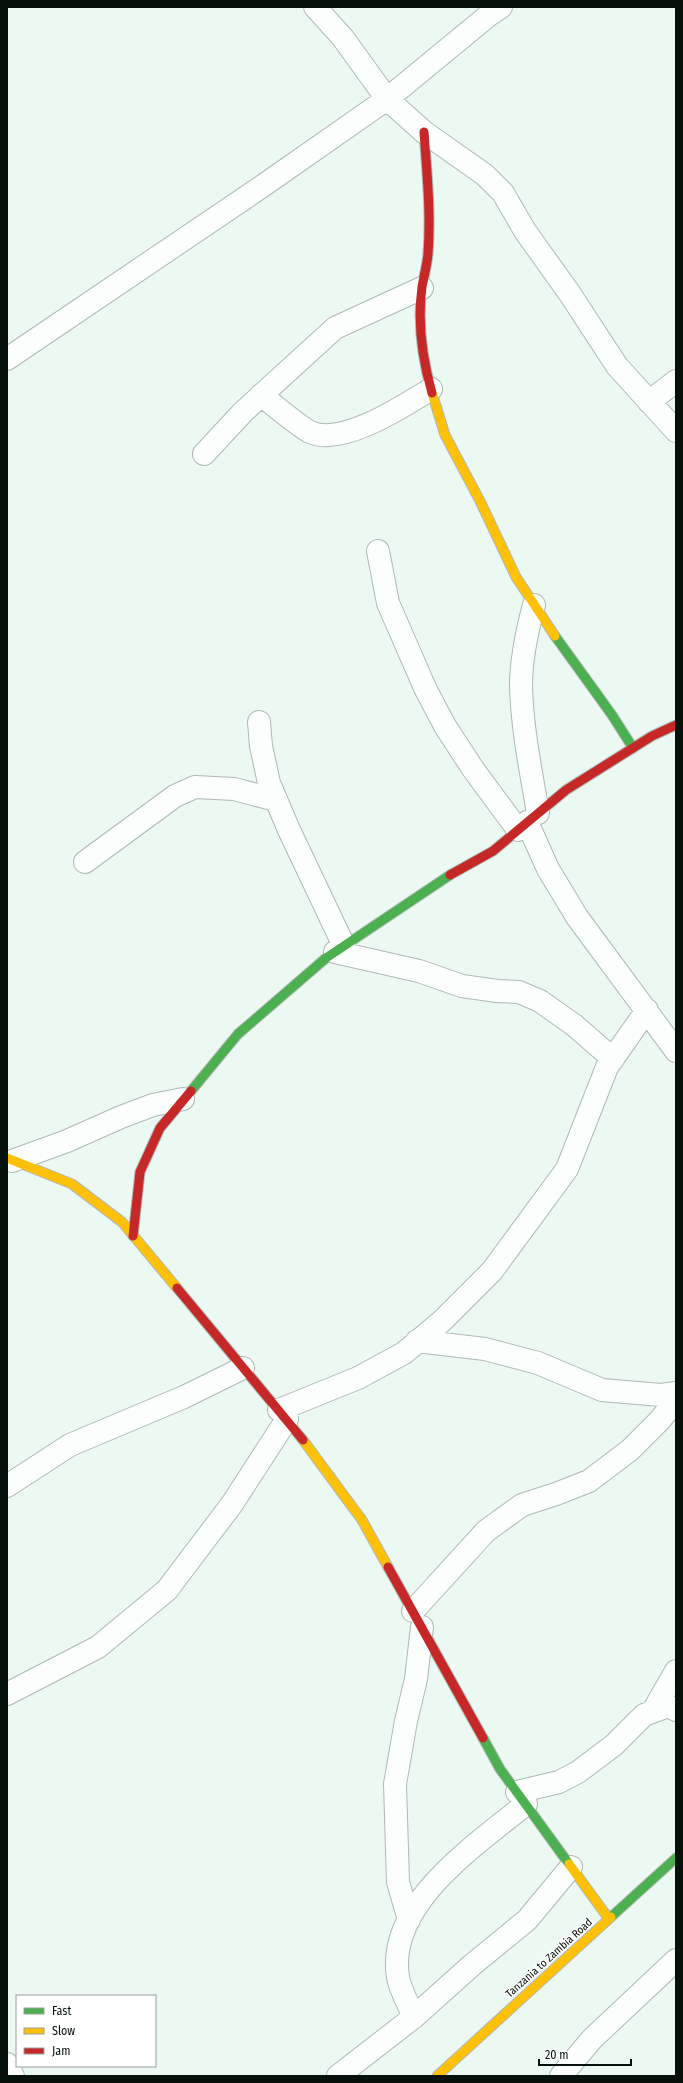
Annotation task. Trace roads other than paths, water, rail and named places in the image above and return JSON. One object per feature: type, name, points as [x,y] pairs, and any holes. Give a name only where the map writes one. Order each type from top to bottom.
[{"type":"main road","points":[[424,132],[429,200],[428,255],[422,288],[419,326],[423,362],[445,435],[480,501],[516,577],[566,652],[612,714],[633,748]]},
{"type":"main road","points":[[133,1236],[140,1172],[160,1128],[238,1034],[339,949],[433,885],[493,851],[566,790],[633,748],[676,725]]},
{"type":"main road","points":[[9,1159],[72,1184],[122,1222],[283,1414],[362,1520],[500,1768],[609,1919]]},
{"type":"main road","name":"Tanzania to Zambia Road","points":[[437,2076],[676,1858]]},
{"type":"street","points":[[315,7],[343,38],[387,99],[424,132],[485,175],[503,194],[525,231],[570,294],[617,366],[676,430]]},
{"type":"street","points":[[7,359],[258,190],[387,99],[489,15],[501,7]]},
{"type":"street","points":[[204,454],[243,412],[335,328],[422,288]]},
{"type":"street","points":[[649,402],[676,381]]},
{"type":"street","points":[[261,395],[311,432],[332,434],[357,429],[389,415],[431,389]]},
{"type":"street","points":[[378,551],[388,603],[425,688],[445,726],[473,769],[528,822],[548,869],[577,917],[676,1051]]},
{"type":"street","points":[[528,822],[530,764],[521,686],[527,632],[534,605]]},
{"type":"street","points":[[259,722],[261,746],[269,783],[339,949],[419,971],[462,986],[496,991],[519,992],[540,1001],[574,1025],[612,1059]]},
{"type":"street","points":[[85,862],[175,796],[195,787],[234,789],[276,800]]},
{"type":"street","points":[[7,1694],[98,1647],[167,1590],[232,1504],[283,1414],[358,1378],[404,1353],[442,1321],[492,1271],[567,1169],[607,1067],[646,1010]]},
{"type":"street","points":[[9,1159],[67,1141],[121,1117],[153,1105],[183,1099]]},
{"type":"street","points":[[418,1341],[493,1351],[538,1363],[602,1390],[661,1395],[676,1393]]},
{"type":"street","points":[[7,1486],[70,1445],[184,1397],[243,1368]]},
{"type":"street","points":[[409,1920],[398,1882],[395,1784],[406,1721],[416,1679],[418,1619],[486,1531],[522,1505],[589,1481],[630,1450],[660,1420],[676,1400]]},
{"type":"street","points":[[653,1711],[676,1671]]},
{"type":"street","points":[[414,2017],[398,1979],[396,1955],[416,1904],[439,1877],[522,1798],[578,1772],[614,1745],[644,1714],[668,1706],[676,1710]]},
{"type":"street","points":[[338,2076],[414,2017],[472,1965],[527,1920],[571,1867]]},
{"type":"street","points":[[561,2076],[592,2039],[676,1960]]},
{"type":"street","points":[[7,2064],[14,2076]]}]
